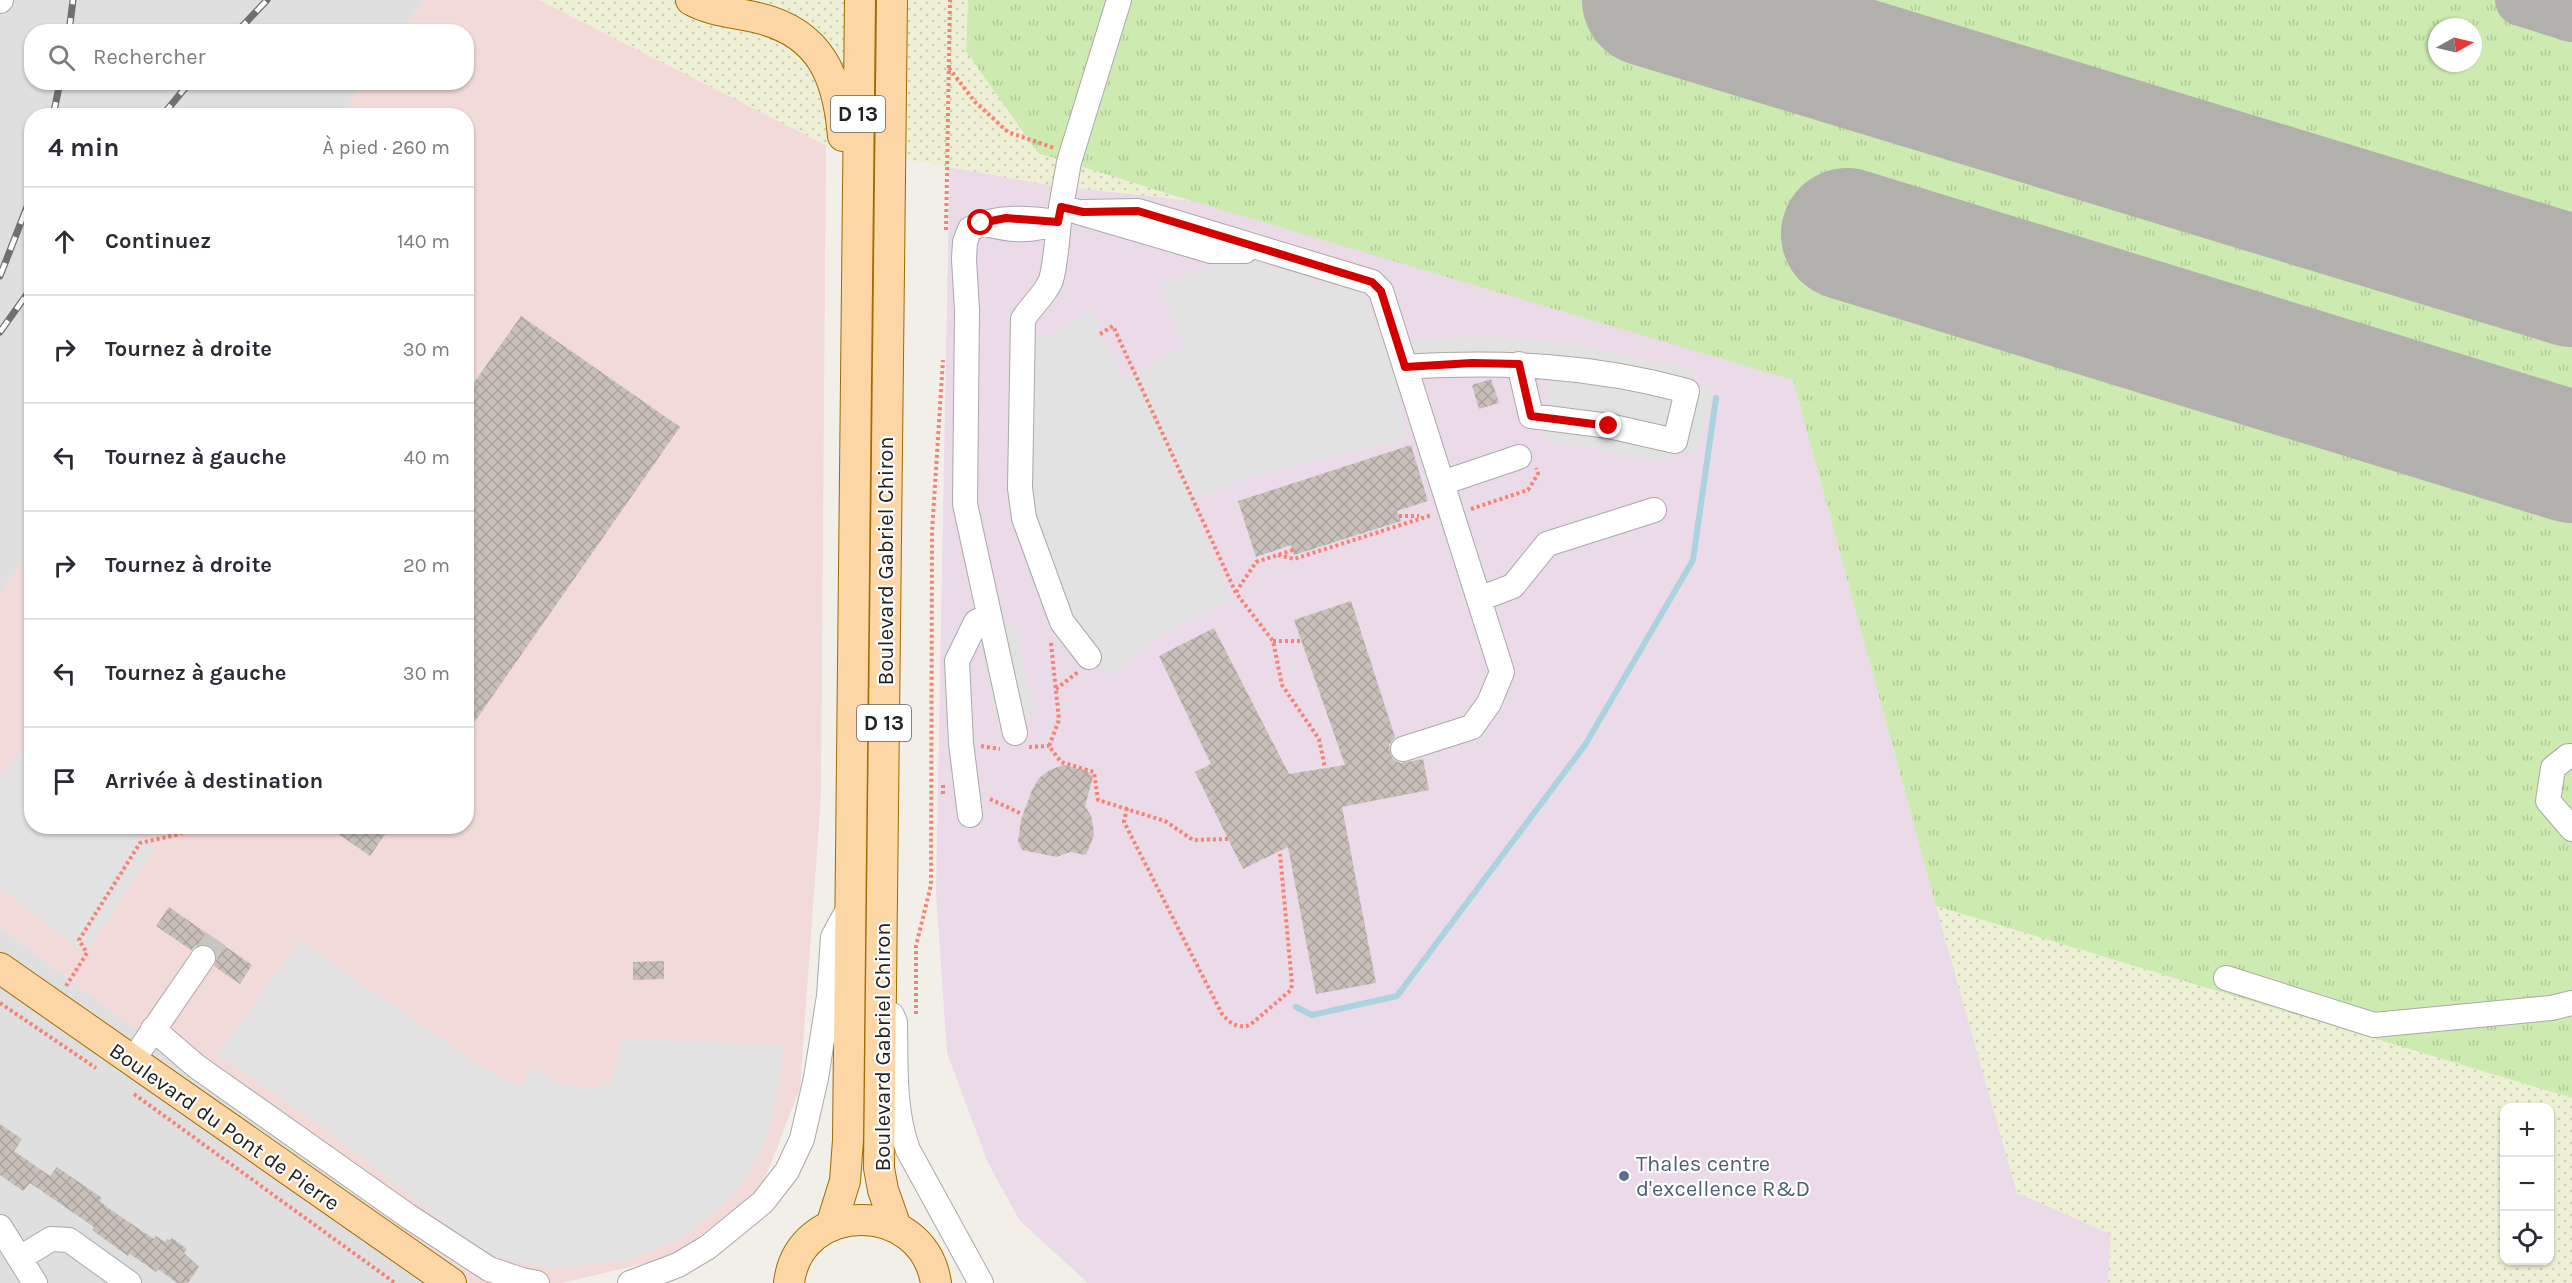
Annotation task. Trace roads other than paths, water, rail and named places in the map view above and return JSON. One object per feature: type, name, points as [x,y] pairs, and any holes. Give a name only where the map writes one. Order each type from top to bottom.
[{"type":"main road","points":[[691,0],[718,12],[757,18],[787,27],[809,43],[822,59],[832,77],[841,110],[846,187],[857,227]]},
{"type":"main road","points":[[718,0],[728,0]]},
{"type":"main road","name":"Boulevard Gabriel Chiron","points":[[831,1226],[845,1181],[848,1140],[860,0]]},
{"type":"main road","name":"Boulevard Gabriel Chiron","points":[[892,0],[886,458],[883,988],[879,1168],[883,1190],[896,1227]]},
{"type":"main road","points":[[892,56],[903,34],[906,0]]},
{"type":"main road","name":"Boulevard du Pont de Pierre","points":[[0,968],[44,1017],[451,1283]]},
{"type":"main road","points":[[789,1283],[790,1274],[799,1254],[813,1238],[831,1226],[864,1219],[880,1221],[896,1227],[913,1238],[926,1254],[936,1283]]},
{"type":"street","points":[[1089,657],[1062,622],[1024,518],[1020,488],[1023,319],[1042,297],[1051,280],[1067,214],[1070,158],[1119,0]]},
{"type":"street","points":[[1015,733],[965,504],[967,310],[965,242],[970,229],[981,223],[1005,229],[1039,230],[1067,214],[1138,211],[1372,282],[1381,291],[1502,672],[1489,703],[1472,727],[1404,749]]},
{"type":"street","points":[[1405,367],[1472,363],[1519,364],[1637,378],[1687,391],[1675,441],[1609,426],[1531,416],[1519,364]]},
{"type":"street","points":[[1442,483],[1519,457]]},
{"type":"street","points":[[1479,599],[1513,586],[1547,544],[1654,510]]},
{"type":"street","points":[[970,815],[961,743],[957,661],[976,622],[989,615]]},
{"type":"street","points":[[2572,756],[2568,756],[2553,768],[2548,801],[2572,829]]},
{"type":"street","points":[[630,1283],[678,1265],[708,1247],[763,1202],[787,1171],[802,1139],[816,1078],[829,996],[833,937],[851,904]]},
{"type":"street","points":[[128,1074],[153,1029],[203,958]]},
{"type":"street","points":[[2226,978],[2374,1025],[2550,1008],[2572,1003]]},
{"type":"street","points":[[883,988],[895,1022],[897,1113],[901,1131],[908,1150],[981,1283]]},
{"type":"street","points":[[153,1029],[196,1066],[408,1216],[489,1269],[537,1283]]},
{"type":"street","points":[[0,1227],[35,1283]]},
{"type":"street","points":[[20,1258],[51,1239],[69,1240],[129,1283]]},
{"type":"waterway","points":[[1296,1007],[1312,1015],[1397,996],[1585,745],[1693,560],[1716,398]]},
{"type":"tunnel","points":[[203,958],[216,939]]},
{"type":"railway","points":[[70,24],[73,0]]},
{"type":"railway","points":[[244,24],[267,0]]},
{"type":"railway","points":[[55,108],[58,90]]},
{"type":"railway","points":[[169,108],[183,90]]},
{"type":"railway","points":[[0,276],[24,214]]},
{"type":"railway","points":[[0,332],[24,298]]},
{"type":"place","name":"Thales centre d'excellence R&D","points":[[1624,1176]]}]
